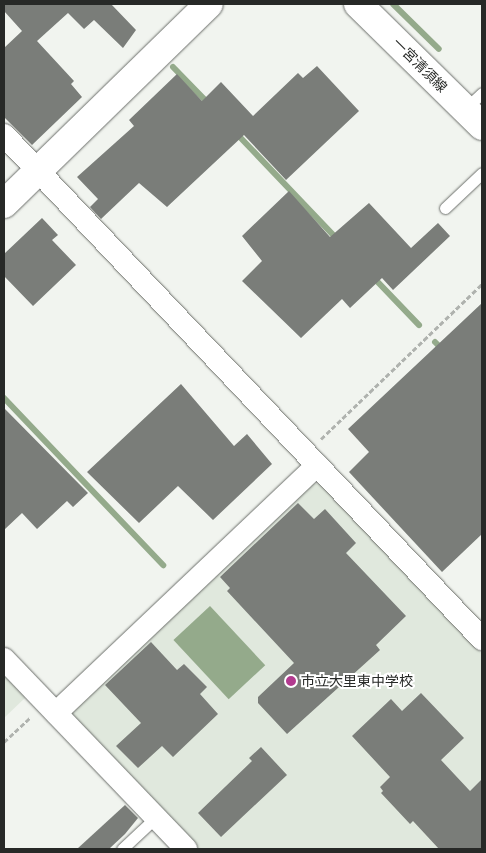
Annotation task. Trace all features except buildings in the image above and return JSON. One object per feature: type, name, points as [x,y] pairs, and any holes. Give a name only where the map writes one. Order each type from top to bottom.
[{"type":"street","points":[[4,204],[209,4]]},
{"type":"street","name":"一宮清須線","points":[[358,4],[476,109]]},
{"type":"street","points":[[4,135],[482,639]]},
{"type":"street","points":[[52,710],[312,459]]},
{"type":"street","points":[[4,659],[186,849]]},
{"type":"lane","points":[[445,208],[482,173]]},
{"type":"lane","points":[[122,849],[156,818]]},
{"type":"path","points":[[312,459],[482,284]]},
{"type":"path","points":[[4,742],[52,710]]},
{"type":"shaded area","name":"市立大里東中学校","points":[[307,483],[320,484],[482,654],[482,849],[198,849],[71,716],[71,708]]},
{"type":"shaded area","points":[[210,606],[265,665],[229,699],[173,640]]},
{"type":"shaded area","points":[[4,673],[26,697],[4,718]]},
{"type":"waterway","points":[[393,4],[439,49]]},
{"type":"waterway","points":[[173,67],[209,104]]},
{"type":"waterway","points":[[236,133],[338,240]]},
{"type":"waterway","points":[[372,276],[419,325]]},
{"type":"waterway","points":[[435,342],[443,350]]},
{"type":"waterway","points":[[4,398],[163,565]]},
{"type":"place","name":"市立大里東中学校","points":[[291,681]]}]
